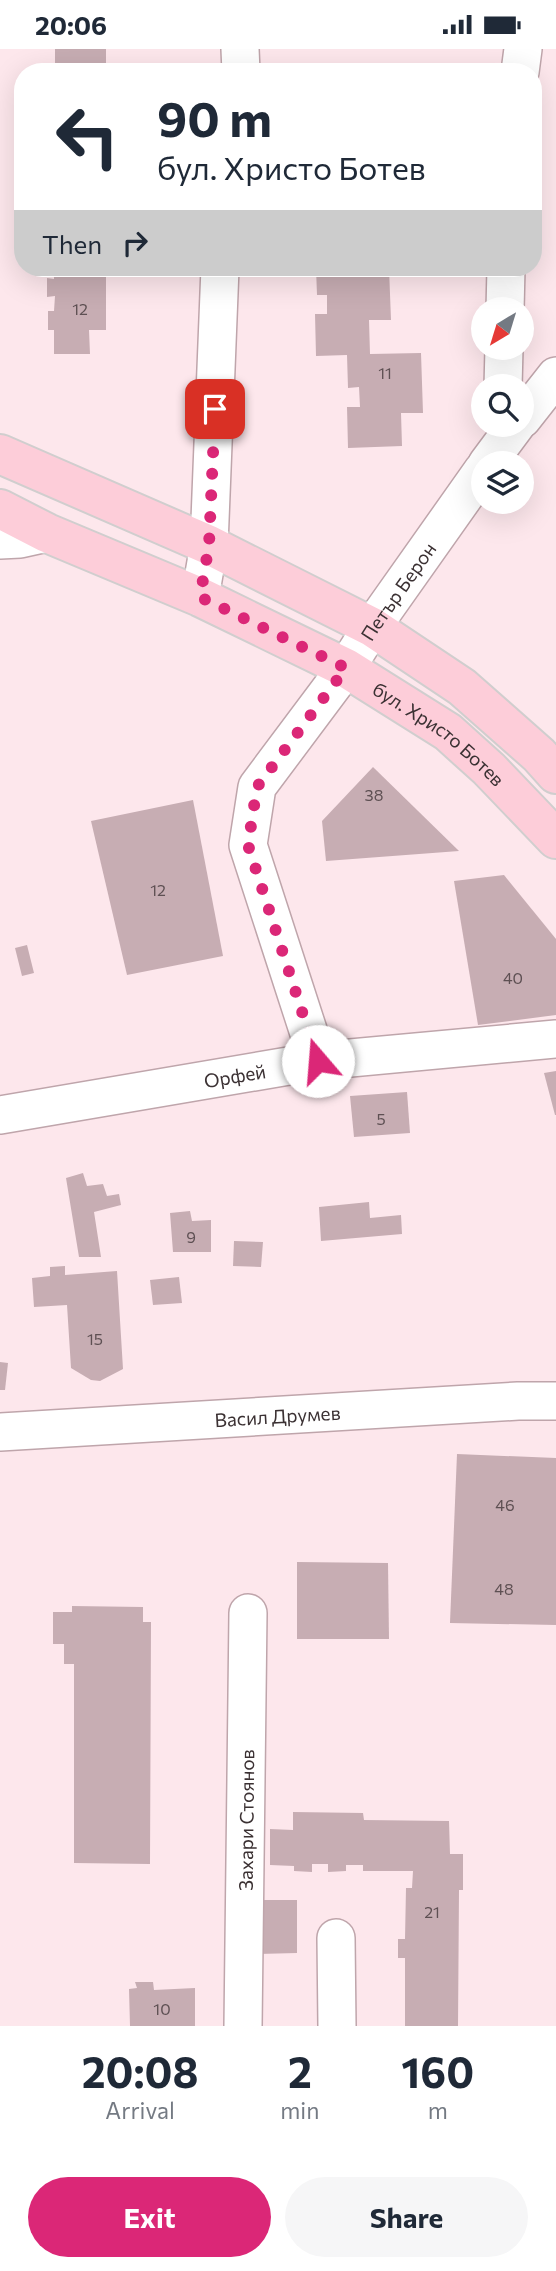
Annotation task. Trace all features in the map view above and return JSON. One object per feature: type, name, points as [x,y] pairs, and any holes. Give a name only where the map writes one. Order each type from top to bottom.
[{"type":"main road","points":[[0,454],[209,545],[372,627],[462,687],[540,755],[556,774]]},
{"type":"main road","name":"бул. Христо Ботев","points":[[0,509],[47,533],[200,597],[346,668],[449,733],[489,769],[556,839]]},
{"type":"street","points":[[200,597],[209,545],[220,277]]},
{"type":"street","points":[[505,297],[506,277]]},
{"type":"street","name":"Петър Берон","points":[[318,1061],[248,845],[257,787],[346,668],[502,441],[556,376]]},
{"type":"street","points":[[0,540],[47,533]]},
{"type":"street","name":"Орфей","points":[[0,1115],[318,1061],[556,1038]]},
{"type":"street","name":"Васил Друмев","points":[[0,1432],[518,1401],[556,1401]]},
{"type":"street","name":"Захари Стоянов","points":[[243,2026],[248,1613]]},
{"type":"street","points":[[336,1938],[337,2026]]},
{"type":"building","points":[[55,49],[106,49],[106,63],[55,63]]},
{"type":"building","points":[[106,277],[106,330],[89,330],[90,354],[54,354],[54,330],[48,330],[48,311],[54,311],[55,296],[47,297],[47,278]]},
{"type":"building","points":[[316,277],[389,277],[391,320],[369,320],[370,354],[421,353],[423,413],[401,413],[402,446],[348,448],[347,407],[360,407],[359,387],[348,388],[347,355],[316,356],[315,314],[327,314],[327,295],[317,295]]},
{"type":"building","points":[[373,767],[459,851],[326,861],[322,821]]},
{"type":"building","points":[[193,800],[223,956],[127,975],[91,821]]},
{"type":"building","points":[[504,875],[556,939],[556,1015],[478,1025],[454,881]]},
{"type":"building","points":[[27,945],[34,973],[22,976],[15,948]]},
{"type":"building","points":[[556,1071],[556,1115],[555,1115],[544,1073]]},
{"type":"building","points":[[407,1092],[410,1133],[354,1137],[350,1096]]},
{"type":"building","points":[[83,1173],[87,1186],[103,1184],[107,1196],[119,1194],[121,1205],[94,1212],[101,1257],[79,1257],[66,1178]]},
{"type":"building","points":[[369,1202],[370,1218],[401,1215],[402,1234],[321,1241],[319,1207]]},
{"type":"building","points":[[190,1211],[192,1221],[211,1220],[211,1252],[173,1252],[170,1213]]},
{"type":"building","points":[[234,1241],[263,1242],[261,1267],[233,1266]]},
{"type":"building","points":[[65,1266],[65,1275],[117,1271],[123,1369],[100,1381],[91,1380],[71,1368],[67,1305],[34,1307],[32,1278],[50,1276],[50,1267]]},
{"type":"building","points":[[179,1277],[182,1303],[153,1305],[150,1280]]},
{"type":"building","points":[[0,1362],[8,1363],[5,1390],[0,1390]]},
{"type":"building","points":[[457,1454],[556,1458],[556,1625],[450,1623]]},
{"type":"building","points":[[297,1562],[388,1563],[389,1639],[297,1639]]},
{"type":"building","points":[[72,1606],[143,1607],[143,1622],[151,1622],[150,1864],[74,1863],[74,1664],[64,1664],[64,1644],[53,1644],[53,1612],[72,1612]]},
{"type":"building","points":[[293,1812],[363,1813],[364,1820],[449,1821],[450,1854],[463,1854],[463,1890],[459,1890],[458,2026],[405,2026],[405,1958],[398,1958],[398,1939],[405,1939],[406,1888],[412,1888],[413,1871],[363,1871],[363,1865],[346,1865],[346,1871],[328,1872],[328,1864],[312,1864],[312,1872],[294,1871],[294,1866],[270,1865],[270,1829],[293,1830]]},
{"type":"building","points":[[258,1900],[297,1900],[297,1953],[258,1954]]},
{"type":"building","points":[[135,1982],[153,1982],[154,1990],[195,1988],[195,2026],[130,2026],[129,1989],[137,1988]]},
{"type":"route","points":[[215,409],[209,545],[200,597],[346,668],[257,787],[248,845],[318,1061]]}]
